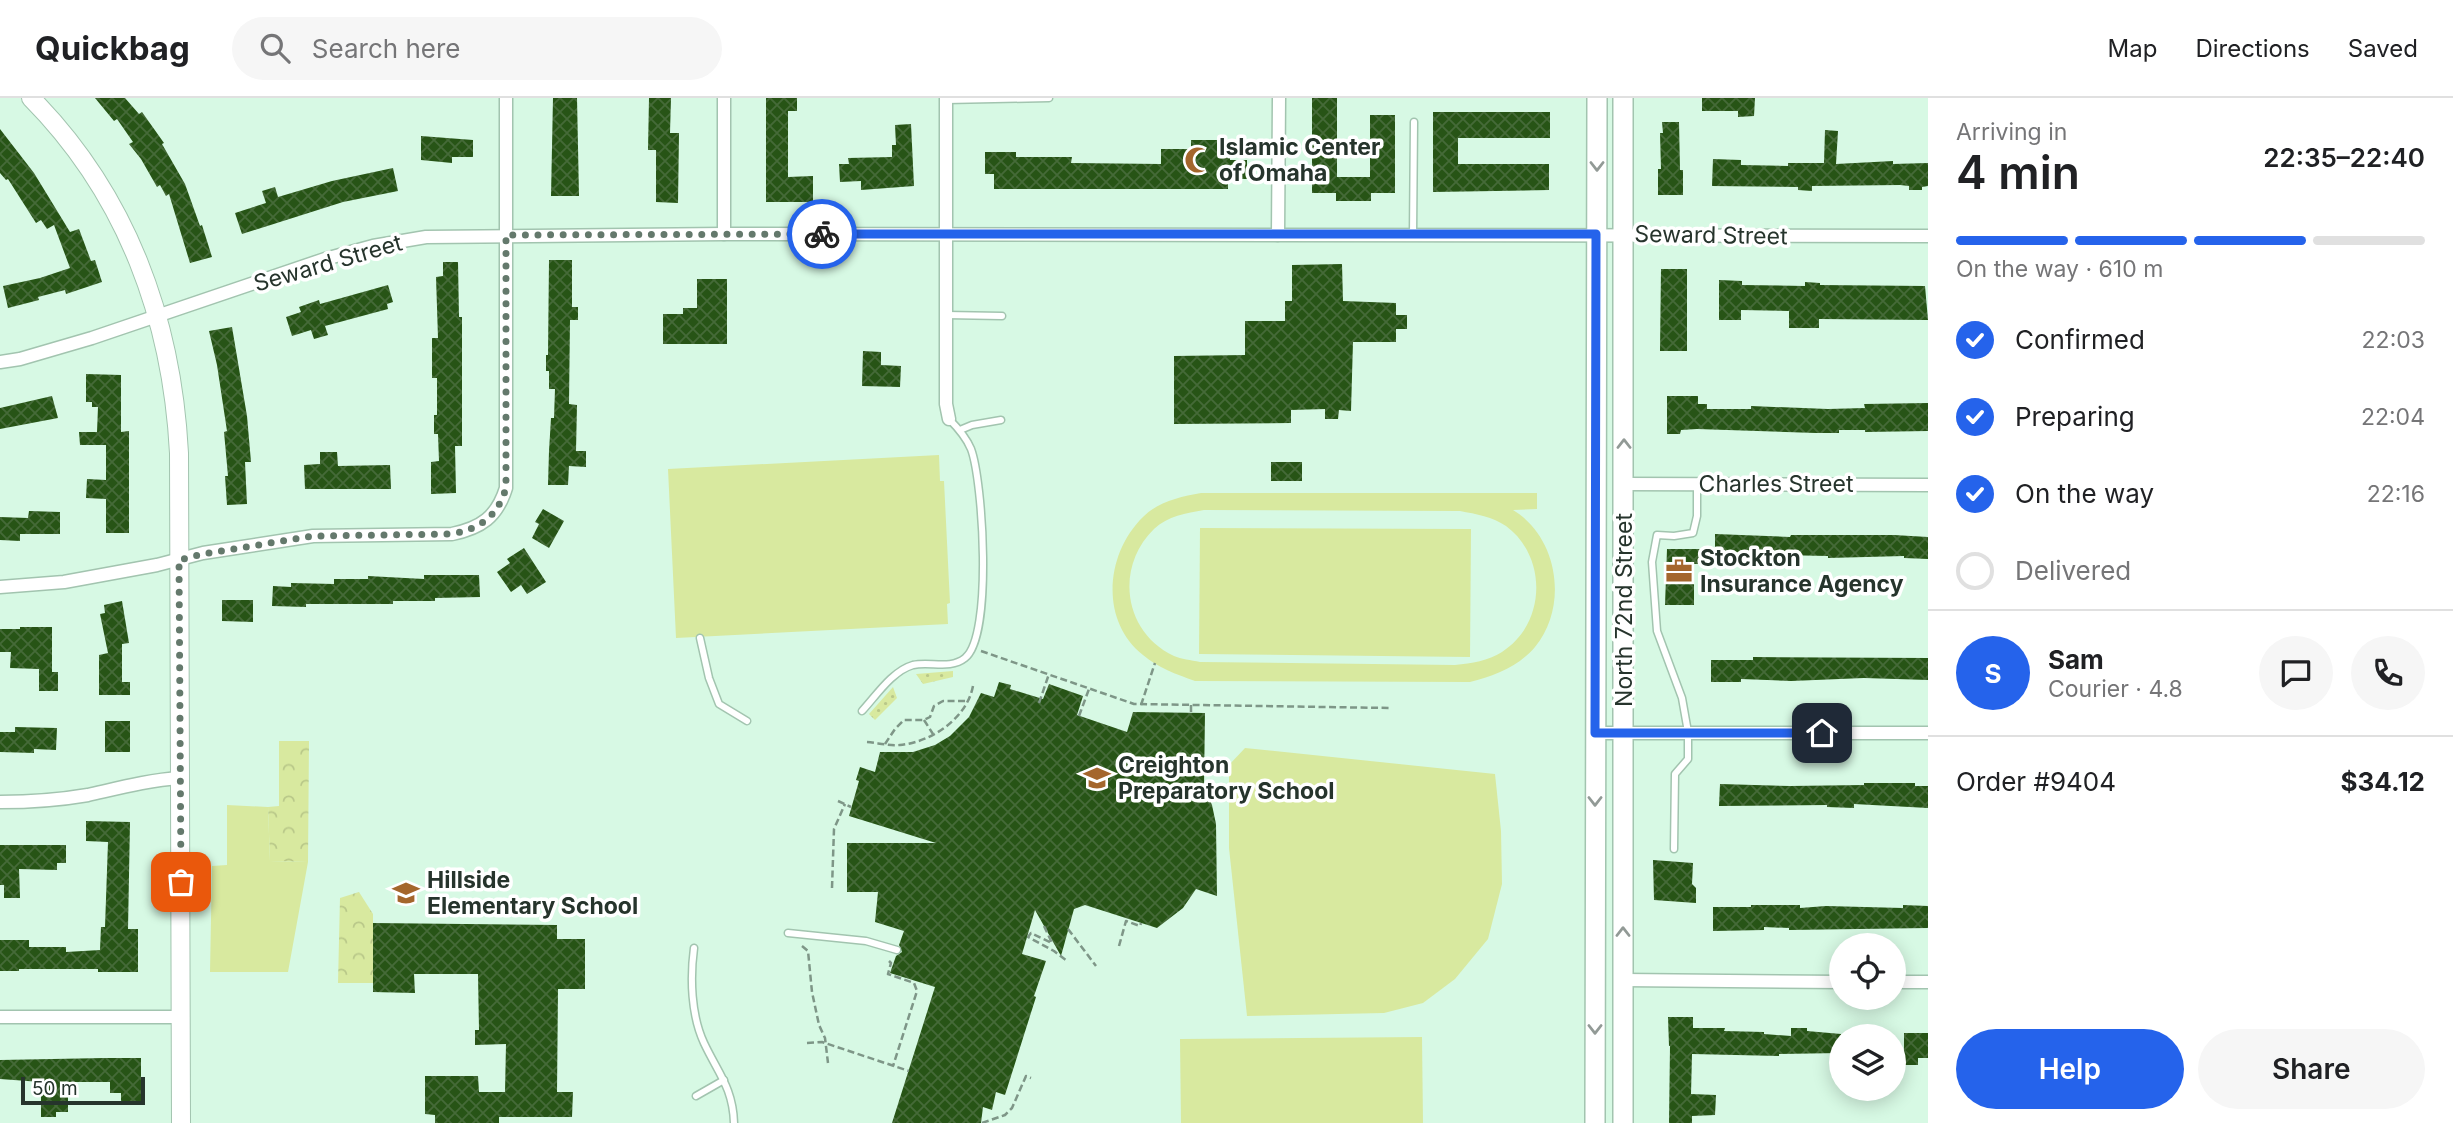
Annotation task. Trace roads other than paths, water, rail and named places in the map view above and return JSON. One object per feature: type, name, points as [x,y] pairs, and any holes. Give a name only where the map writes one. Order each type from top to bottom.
[{"type":"main road","name":"North 72nd Street","points":[[1595,1123],[1597,98]]},
{"type":"main road","name":"North 72nd Street","points":[[1623,98],[1623,1123]]},
{"type":"street","points":[[31,98],[81,154],[109,199],[133,248],[158,316],[170,371],[177,421],[181,1123]]},
{"type":"street","points":[[0,587],[64,582],[203,554],[313,536],[452,534],[472,530],[486,522],[497,510],[506,488],[506,98]]},
{"type":"street","points":[[724,98],[724,234]]},
{"type":"street","points":[[1278,235],[1279,98]]},
{"type":"street","points":[[946,99],[948,419]]},
{"type":"street","name":"Seward Street","points":[[0,362],[20,359],[92,338],[325,260],[373,246],[426,237],[724,234],[1928,236]]},
{"type":"street","name":"Charles Street","points":[[1624,484],[1928,485]]},
{"type":"street","points":[[1595,733],[1928,733]]},
{"type":"street","points":[[0,802],[34,802],[86,795],[154,780],[180,778]]},
{"type":"street","points":[[1623,980],[1829,982]]},
{"type":"street","points":[[1906,982],[1928,982]]},
{"type":"street","points":[[0,1017],[182,1017]]},
{"type":"lane","points":[[946,99],[1049,98]]},
{"type":"lane","points":[[1413,235],[1414,122]]},
{"type":"lane","points":[[946,315],[1002,316]]},
{"type":"lane","points":[[862,711],[893,677],[913,665],[949,664],[964,659],[974,649],[983,578],[981,516],[971,450],[960,430],[948,419]]},
{"type":"lane","points":[[960,430],[1001,420]]},
{"type":"lane","points":[[1674,849],[1675,774],[1688,760],[1688,732],[1682,698],[1657,631],[1652,562],[1657,534],[1674,536],[1693,533],[1697,516],[1697,484]]},
{"type":"lane","points":[[700,638],[709,678],[719,705],[747,721]]},
{"type":"lane","points":[[788,933],[866,941],[897,950]]},
{"type":"lane","points":[[694,948],[694,1008],[703,1041],[731,1094],[734,1123]]},
{"type":"lane","points":[[696,1096],[724,1080]]},
{"type":"place","name":"Islamic Center of Omaha","points":[[1198,160]]},
{"type":"place","name":"Stockton Insurance Agency","points":[[1679,571]]},
{"type":"place","name":"Creighton Preparatory School","points":[[1097,778]]},
{"type":"place","name":"Hillside Elementary School","points":[[406,893]]}]
